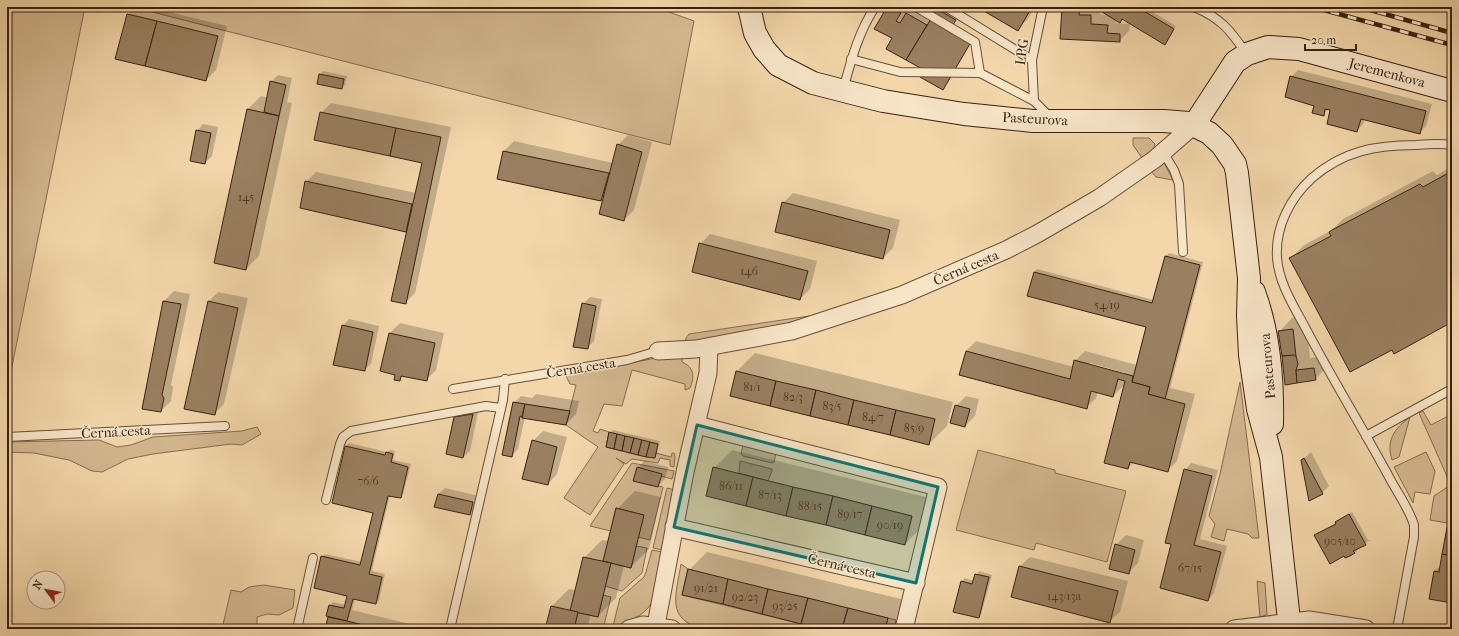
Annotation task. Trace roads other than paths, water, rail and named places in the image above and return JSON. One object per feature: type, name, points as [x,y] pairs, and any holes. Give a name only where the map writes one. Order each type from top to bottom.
[{"type":"main road","name":"Pasteurova","points":[[749,7],[754,33],[764,49],[778,65],[813,83],[842,91],[934,110],[1000,118],[1054,121],[1164,121],[1194,124],[1215,137],[1235,164],[1237,173],[1250,278],[1248,323],[1251,361],[1258,409],[1271,457],[1290,625]]},
{"type":"main road","name":"Jeremenkova","points":[[1194,124],[1235,62],[1247,54],[1268,47],[1299,49],[1452,92]]},
{"type":"street","name":"Černá cesta","points":[[658,351],[696,350],[812,326],[902,295],[1006,250],[1099,198],[1164,152],[1194,124]]},
{"type":"street","points":[[629,629],[643,625],[664,627],[674,527],[688,455],[708,373],[709,347]]},
{"type":"street","points":[[696,425],[938,487],[904,629]]},
{"type":"street","name":"Černá cesta","points":[[674,527],[916,583]]},
{"type":"street","points":[[1234,629],[1290,625],[1314,620],[1366,629]]},
{"type":"lane","points":[[842,91],[861,31],[874,7]]},
{"type":"lane","points":[[916,7],[975,42],[980,73]]},
{"type":"lane","points":[[946,7],[1032,60]]},
{"type":"lane","name":"LPG","points":[[1034,101],[1032,60],[1043,7]]},
{"type":"lane","points":[[1194,7],[1210,14],[1224,24],[1247,54]]},
{"type":"lane","points":[[851,59],[913,73],[980,73],[1034,101],[1054,121]]},
{"type":"lane","points":[[1397,629],[1414,537],[1414,525],[1366,436],[1336,386],[1284,287],[1277,258],[1280,228],[1288,208],[1302,188],[1316,174],[1341,159],[1366,149],[1390,145],[1452,145]]},
{"type":"lane","points":[[1164,152],[1174,170],[1179,184],[1183,252]]},
{"type":"lane","name":"Černá cesta","points":[[453,389],[627,360],[658,351]]},
{"type":"lane","points":[[450,629],[501,408],[505,380]]},
{"type":"lane","points":[[1366,436],[1452,389]]},
{"type":"lane","points":[[326,500],[340,444],[343,437],[351,431],[486,406],[501,408]]},
{"type":"lane","name":"Černá cesta","points":[[7,437],[225,426]]},
{"type":"lane","points":[[297,629],[313,558]]},
{"type":"railway","points":[[1313,7],[1452,45]]},
{"type":"railway","points":[[1360,7],[1452,33]]}]
